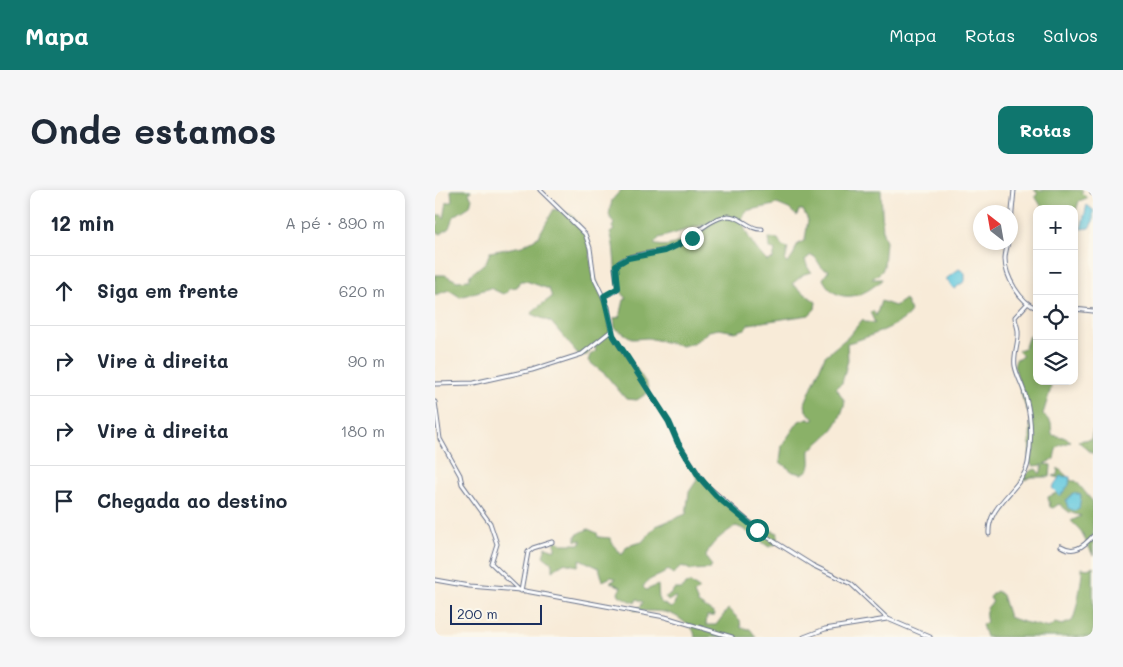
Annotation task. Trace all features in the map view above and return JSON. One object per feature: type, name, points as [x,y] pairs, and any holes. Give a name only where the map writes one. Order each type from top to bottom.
[{"type":"street","points":[[540,190],[585,234],[590,248],[594,278],[604,296],[611,331],[626,359],[669,422],[678,443],[705,484],[763,535],[812,565],[851,584],[888,619],[930,637]]},
{"type":"street","points":[[1013,205],[1015,190]]},
{"type":"street","points":[[604,296],[618,288],[615,268],[618,263],[628,258],[674,247],[724,217],[733,216],[755,229],[763,229]]},
{"type":"street","points":[[1007,250],[1006,265],[1017,290],[1027,304],[1033,306]]},
{"type":"street","points":[[989,534],[989,523],[1012,486],[1024,475],[1029,456],[1031,429],[1029,412],[1015,360],[1018,332],[1015,317],[1027,304]]},
{"type":"street","points":[[1078,309],[1093,311]]},
{"type":"street","points":[[435,384],[473,383],[532,370],[582,354],[611,331]]},
{"type":"street","points":[[435,402],[440,439],[460,475],[462,484],[490,523],[497,544],[491,563],[520,591]]},
{"type":"street","points":[[1061,546],[1067,550],[1076,550],[1093,536]]},
{"type":"street","points":[[520,591],[530,550],[552,542]]},
{"type":"street","points":[[435,580],[469,586],[520,591],[665,617],[732,637]]},
{"type":"street","points":[[804,637],[825,629],[888,619]]},
{"type":"green space","points":[[451,190],[471,190],[469,194],[472,198],[470,206],[453,217],[449,228],[441,234],[435,231],[435,227],[439,223],[435,219],[435,215],[442,215],[444,219],[447,202],[452,202]]},
{"type":"green space","points":[[621,190],[881,190],[883,234],[886,241],[884,266],[882,271],[872,279],[882,279],[864,293],[850,296],[838,294],[827,286],[823,279],[829,270],[822,268],[815,257],[811,255],[805,260],[812,272],[804,274],[792,284],[816,302],[815,309],[809,315],[749,324],[745,329],[735,332],[719,329],[709,331],[694,343],[682,346],[648,338],[633,339],[615,328],[614,318],[620,317],[624,300],[627,298],[622,293],[616,277],[610,233],[614,230],[612,227],[614,224],[609,215],[612,200]],"holes":[[[777,204],[789,209],[797,216],[799,210],[803,210],[808,220],[805,240],[797,245],[788,263],[785,262],[788,248],[782,246],[778,239],[769,238],[770,248],[775,251],[773,259],[767,261],[748,236],[743,221],[743,215],[747,211]],[[706,224],[688,237],[675,243],[661,246],[654,244],[659,238]]]},
{"type":"green space","points":[[1034,190],[1083,190],[1082,193],[1087,198],[1079,201],[1078,205],[1041,205],[1035,196],[1038,194]]},
{"type":"green space","points":[[554,209],[572,215],[589,241],[592,271],[605,301],[610,331],[647,384],[649,392],[637,400],[626,399],[605,374],[588,361],[590,355],[596,351],[594,343],[587,355],[579,355],[551,322],[532,314],[534,310],[552,297],[549,289],[521,281],[517,287],[509,288],[508,292],[503,294],[490,288],[460,297],[449,290],[435,295],[435,275],[445,275],[457,281],[469,280],[470,275],[486,262],[490,252],[522,246],[538,237]]},
{"type":"green space","points":[[905,299],[911,311],[908,316],[893,326],[847,343],[848,360],[842,383],[836,387],[845,402],[840,418],[828,435],[810,450],[810,467],[806,472],[802,474],[793,472],[780,462],[782,445],[799,421],[808,418],[811,421],[815,419],[806,411],[805,403],[825,356],[848,337],[863,319],[865,322],[875,323],[870,312],[873,311],[876,316],[881,301],[895,306]]},
{"type":"green space","points":[[1029,335],[1030,340],[1033,342],[1033,385],[1050,385],[1051,388],[1043,414],[1051,423],[1052,435],[1071,441],[1059,446],[1054,459],[1044,464],[1051,465],[1050,477],[1032,477],[1019,482],[1030,471],[1036,469],[1040,474],[1043,465],[1033,466],[1029,462],[1031,416],[1025,405],[1014,366],[1016,359],[1023,356],[1018,351],[1025,347]]},
{"type":"green space","points":[[1093,430],[1093,454],[1078,441],[1091,439]]},
{"type":"green space","points":[[1058,468],[1072,481],[1076,481],[1093,502],[1093,555],[1080,530],[1071,521],[1081,516],[1069,512],[1059,504],[1053,508],[1050,507],[1048,497],[1056,493],[1061,479],[1053,476],[1057,475]]},
{"type":"green space","points":[[694,470],[726,506],[748,521],[778,533],[776,544],[769,547],[736,526],[722,535],[710,548],[706,558],[712,566],[710,569],[691,570],[682,566],[673,574],[668,570],[651,579],[643,587],[646,590],[658,585],[659,601],[671,608],[674,605],[676,596],[668,601],[665,597],[670,595],[674,589],[682,589],[685,584],[690,583],[699,589],[694,594],[698,603],[715,614],[714,616],[707,616],[706,625],[716,625],[728,609],[740,620],[741,628],[750,629],[756,637],[695,637],[691,628],[672,614],[633,610],[640,607],[643,602],[637,599],[635,603],[620,596],[618,593],[621,587],[610,582],[615,580],[615,578],[611,577],[603,581],[599,568],[580,559],[578,566],[563,563],[553,571],[553,564],[543,556],[546,547],[555,550],[555,539],[562,544],[581,544],[581,540],[576,541],[576,535],[588,529],[597,533],[598,537],[610,538],[622,555],[627,546],[642,542],[656,526],[686,514],[689,492],[697,480]]},
{"type":"green space","points":[[1093,566],[1093,637],[986,637],[982,625],[987,622],[986,610],[993,602],[990,598],[997,591],[1002,595],[1009,617],[1019,621],[1048,628],[1055,623],[1062,625],[1072,621],[1079,595],[1082,568],[1088,569]]},
{"type":"water","points":[[1087,205],[1093,210],[1093,221],[1089,228],[1081,229]]},
{"type":"water","points":[[959,269],[965,273],[965,281],[954,289],[946,279]]},
{"type":"water","points":[[1060,476],[1070,477],[1069,485],[1060,496],[1052,488]]},
{"type":"water","points":[[1073,493],[1081,495],[1079,509],[1075,511],[1068,508],[1066,501]]},
{"type":"route","points":[[692,238],[665,251],[628,258],[616,265],[617,291],[604,296],[608,308],[610,327],[626,359],[669,422],[678,443],[700,478],[716,496],[757,530]]}]
